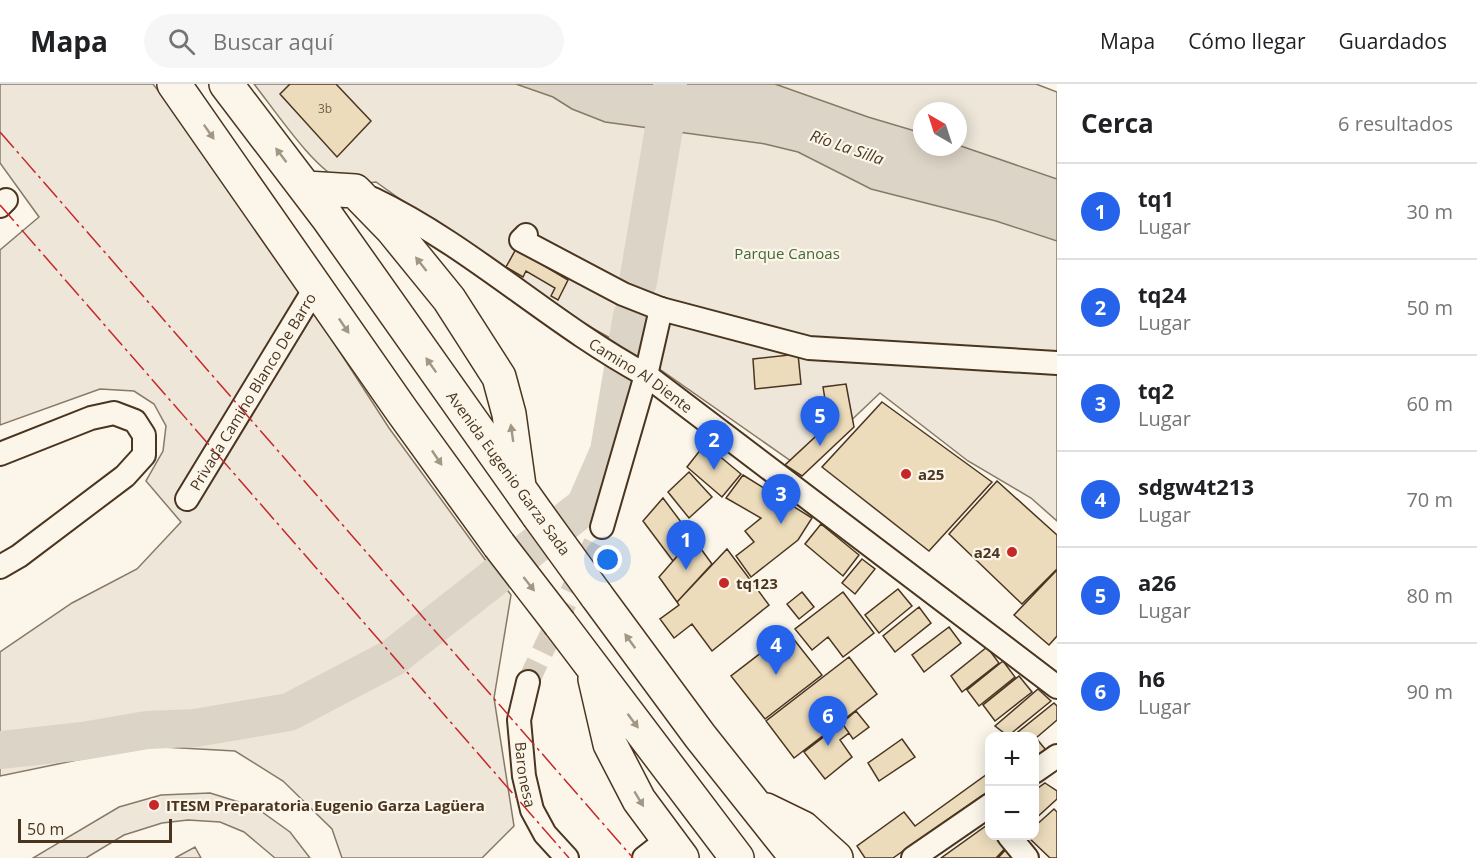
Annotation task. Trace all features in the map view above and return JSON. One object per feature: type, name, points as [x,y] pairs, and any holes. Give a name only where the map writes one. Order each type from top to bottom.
[{"type":"highway","points":[[174,84],[317,285],[402,411],[499,545],[737,858]]},
{"type":"highway","name":"Avenida Eugenio Garza Sada","points":[[226,84],[306,188],[529,503],[699,736],[797,858]]},
{"type":"highway","points":[[306,188],[355,191],[392,229],[449,299],[499,377],[529,503]]},
{"type":"highway","points":[[592,666],[610,744],[664,852]]},
{"type":"highway","points":[[699,736],[776,858]]},
{"type":"highway","points":[[755,804],[803,828],[836,858]]},
{"type":"street","name":"Camino Al Diente","points":[[355,191],[440,235],[600,349],[645,374],[1057,687]]},
{"type":"street","points":[[526,235],[520,240],[622,294],[661,309],[809,348],[1057,363]]},
{"type":"street","name":"Privada Camino Blanco De Barro","points":[[187,499],[317,285]]},
{"type":"street","points":[[602,527],[661,309]]},
{"type":"street","points":[[0,454],[91,418],[114,413],[135,421],[144,435],[144,455],[125,476],[19,556],[0,567]]},
{"type":"street","name":"Baronesa","points":[[528,682],[519,720],[524,776],[532,810],[545,834],[567,858]]},
{"type":"street","points":[[1039,769],[1057,756]]},
{"type":"street","points":[[913,858],[985,810]]},
{"type":"street","points":[[1012,840],[1027,858]]},
{"type":"green space","points":[[0,84],[153,84],[239,196],[389,428],[511,595],[494,698],[514,826],[482,858],[342,858],[332,829],[283,781],[235,751],[145,746],[0,776],[0,652],[72,603],[137,569],[181,522],[146,481],[163,451],[166,426],[154,404],[134,391],[100,389],[0,425],[0,250],[39,217],[0,163]]},
{"type":"green space","name":"Parque Canoas","points":[[254,84],[1036,84],[1057,92],[1057,521],[1031,498],[968,461],[880,393],[801,468],[632,350],[543,301],[376,182],[351,183],[332,175],[308,153]]},
{"type":"green space","points":[[210,793],[255,807],[290,832],[310,858],[275,858],[244,832],[220,822],[188,820],[162,823],[124,835],[86,858],[33,858],[119,807],[161,795]]},
{"type":"green space","points":[[195,847],[201,858],[175,858]]},
{"type":"water","name":"Río La Silla","points":[[516,84],[775,84],[913,130],[913,156],[967,156],[967,148],[1057,179],[1057,241],[996,221],[871,189],[798,152],[765,144],[605,122],[572,109],[553,97]]},
{"type":"building","points":[[290,84],[336,84],[371,121],[337,157],[280,94]]},
{"type":"building","points":[[516,249],[568,280],[558,300],[551,296],[555,288],[526,271],[523,277],[506,267]]},
{"type":"building","points":[[798,354],[801,384],[755,389],[753,359]]},
{"type":"building","points":[[846,384],[854,427],[802,476],[785,465],[829,424],[823,387]]},
{"type":"building","name":"a25","points":[[882,402],[992,482],[929,551],[822,467]]},
{"type":"building","points":[[705,444],[741,474],[722,497],[687,467]]},
{"type":"building","points":[[689,472],[712,497],[689,518],[668,492]]},
{"type":"building","points":[[743,475],[812,518],[798,540],[751,577],[736,556],[754,542],[745,531],[761,518],[726,498]]},
{"type":"building","name":"a24","points":[[997,481],[1057,535],[1057,569],[1022,604],[949,534]]},
{"type":"building","points":[[663,498],[693,538],[673,561],[643,521]]},
{"type":"building","points":[[821,524],[859,555],[843,576],[805,544]]},
{"type":"building","points":[[693,538],[712,564],[677,602],[659,577]]},
{"type":"building","name":"tq123","points":[[727,549],[769,605],[712,651],[692,624],[674,638],[660,619],[679,605],[677,602]]},
{"type":"building","points":[[862,559],[875,569],[855,594],[842,583]]},
{"type":"building","points":[[1057,570],[1057,636],[1049,645],[1014,615]]},
{"type":"building","points":[[898,589],[912,606],[879,633],[865,615]]},
{"type":"building","points":[[802,592],[814,607],[799,619],[787,604]]},
{"type":"building","points":[[843,592],[874,633],[843,657],[828,637],[812,650],[795,629]]},
{"type":"building","points":[[919,607],[931,623],[895,652],[883,636]]},
{"type":"building","points":[[949,627],[961,643],[924,672],[912,655]]},
{"type":"building","points":[[788,632],[822,675],[765,719],[731,676]]},
{"type":"building","points":[[987,647],[999,663],[962,692],[951,676]]},
{"type":"building","points":[[849,657],[877,694],[794,758],[766,721]]},
{"type":"building","points":[[1003,661],[1015,677],[979,706],[967,690]]},
{"type":"building","points":[[1019,676],[1032,692],[995,721],[983,705]]},
{"type":"building","points":[[1038,689],[1051,701],[1013,732],[1003,732],[995,726]]},
{"type":"building","points":[[1054,703],[1057,706],[1057,720],[1039,735],[1039,732],[1018,732]]},
{"type":"building","points":[[856,711],[869,727],[853,739],[842,723]]},
{"type":"building","points":[[842,723],[849,733],[840,740],[852,757],[825,779],[804,752]]},
{"type":"building","points":[[902,739],[915,757],[879,781],[868,763]]},
{"type":"building","points":[[1039,742],[1046,750],[1039,755]]},
{"type":"building","points":[[985,776],[985,794],[893,858],[865,858],[857,846],[904,812],[915,826]]},
{"type":"building","points":[[1045,783],[1057,791],[1057,799],[1039,815],[1039,787]]},
{"type":"building","points":[[1054,809],[1057,812],[1057,858],[1050,858],[1031,840],[1039,840],[1039,822]]},
{"type":"building","points":[[985,827],[985,840],[1009,840],[1011,842],[996,858],[941,858]]},
{"type":"building","points":[[1010,845],[1021,858],[998,858]]},
{"type":"waterway","points":[[638,282],[670,93]]},
{"type":"waterway","points":[[0,750],[83,741],[147,730],[195,728],[289,712],[392,658],[585,506],[609,451],[632,316]]},
{"type":"tunnel","points":[[528,682],[602,527]]},
{"type":"power","points":[[0,132],[633,858]]},
{"type":"power","points":[[0,205],[569,858]]},
{"type":"place","name":"a26","points":[[820,446]]},
{"type":"place","name":"tq24","points":[[714,470]]},
{"type":"place","name":"a25","points":[[906,474]]},
{"type":"place","name":"tq2","points":[[781,524]]},
{"type":"place","name":"a24","points":[[1012,552]]},
{"type":"place","name":"tq1","points":[[686,570]]},
{"type":"place","name":"tq123","points":[[724,583]]},
{"type":"place","name":"sdgw4t213","points":[[776,675]]},
{"type":"place","name":"h6","points":[[828,746]]},
{"type":"place","name":"ITESM Preparatoria Eugenio Garza Lagüera","points":[[154,805]]}]
